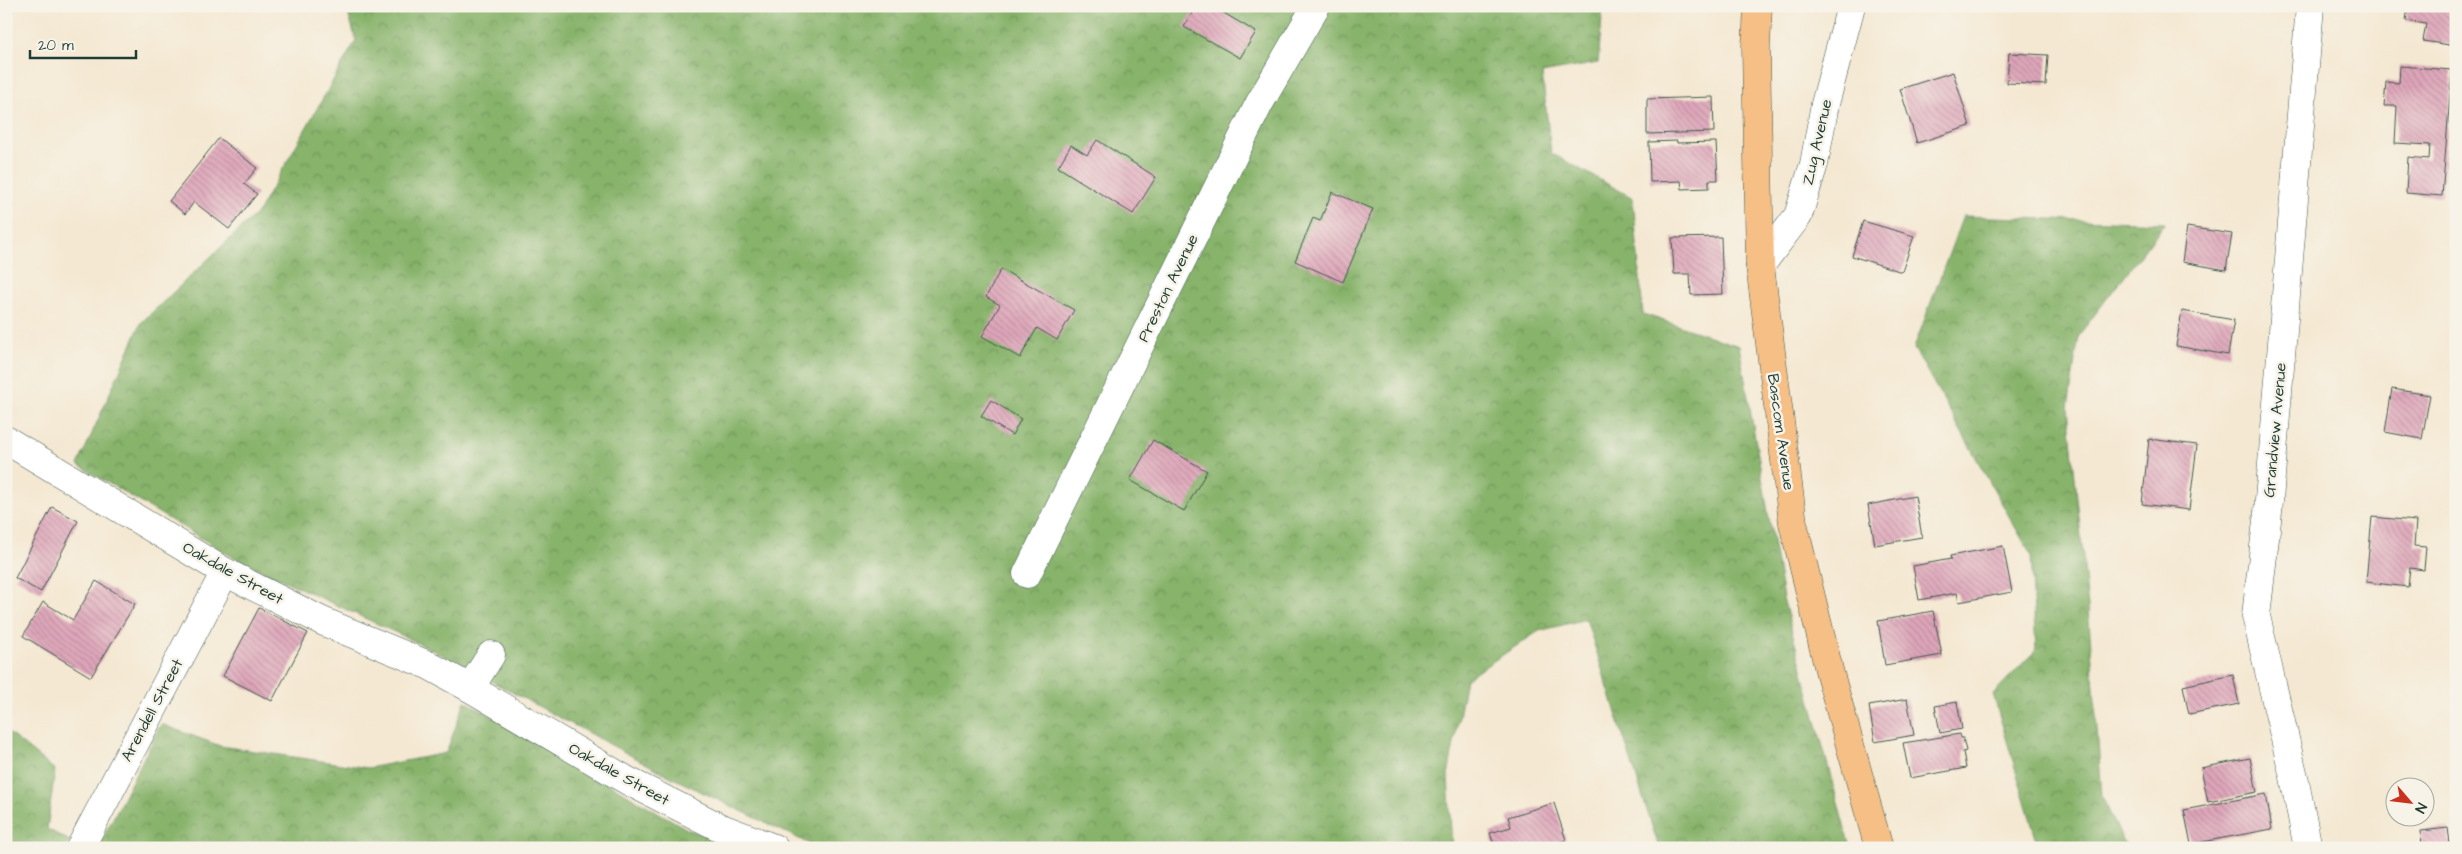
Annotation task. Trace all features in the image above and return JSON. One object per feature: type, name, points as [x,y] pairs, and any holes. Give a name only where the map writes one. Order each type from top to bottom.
[{"type":"main road","name":"Bascom Avenue","points":[[1758,6],[1756,56],[1760,266],[1794,523],[1830,674],[1879,848]]},
{"type":"street","name":"Preston Avenue","points":[[1027,574],[1259,104],[1316,6]]},
{"type":"street","name":"Zug Avenue","points":[[1760,266],[1798,216],[1814,164],[1825,104],[1851,6]]},
{"type":"street","name":"Grandview Avenue","points":[[2308,848],[2294,777],[2256,616],[2269,502],[2310,6]]},
{"type":"street","name":"Oakdale Street","points":[[6,440],[225,572],[322,621],[428,665],[628,781],[718,827],[774,848]]},
{"type":"street","name":"Arendell Street","points":[[80,848],[225,572]]},
{"type":"street","points":[[470,688],[491,655]]},
{"type":"green space","points":[[346,6],[1603,6],[1598,63],[1542,73],[1551,153],[1633,198],[1643,314],[1739,346],[1783,598],[1850,848],[1659,848],[1586,619],[1539,631],[1466,679],[1448,775],[1452,848],[818,848],[675,779],[429,648],[233,557],[78,465],[141,323],[259,211],[356,40]]},
{"type":"green space","points":[[1963,216],[2165,223],[2079,335],[2068,408],[2088,607],[2102,797],[2127,848],[2039,848],[1993,694],[2036,650],[2031,555],[1914,348]]},
{"type":"green space","points":[[465,701],[687,829],[736,848],[98,848],[161,724],[220,746],[368,768],[446,753]]},
{"type":"green space","points":[[6,731],[55,770],[47,829],[70,841],[66,848],[6,848]]},
{"type":"building","points":[[1196,6],[1212,6],[1256,32],[1240,58],[1184,27]]},
{"type":"building","points":[[2408,6],[2456,6],[2456,46],[2423,41],[2426,24],[2406,21]]},
{"type":"building","points":[[2009,53],[2048,55],[2046,85],[2007,83]]},
{"type":"building","points":[[2400,66],[2452,70],[2442,196],[2406,193],[2408,157],[2429,159],[2430,145],[2395,143],[2397,106],[2384,106],[2386,82],[2399,83]]},
{"type":"building","points":[[1953,72],[1970,126],[1917,143],[1900,89]]},
{"type":"building","points":[[1713,97],[1714,132],[1647,134],[1647,99]]},
{"type":"building","points":[[219,138],[257,168],[244,184],[257,194],[229,229],[194,202],[185,214],[169,201]]},
{"type":"building","points":[[1097,140],[1156,177],[1133,214],[1058,167],[1071,145],[1087,155]]},
{"type":"building","points":[[1677,141],[1677,143],[1716,142],[1718,180],[1709,180],[1709,188],[1682,189],[1681,181],[1650,182],[1649,142]]},
{"type":"building","points":[[1332,192],[1373,209],[1343,282],[1295,261],[1313,218],[1320,221]]},
{"type":"building","points":[[1863,221],[1914,236],[1902,272],[1852,256]]},
{"type":"building","points":[[2187,227],[2232,234],[2226,270],[2182,262]]},
{"type":"building","points":[[1721,237],[1723,294],[1691,295],[1690,274],[1674,274],[1672,238]]},
{"type":"building","points":[[1001,269],[1074,310],[1057,340],[1037,328],[1020,358],[982,336],[1000,305],[986,297]]},
{"type":"building","points":[[2182,311],[2234,320],[2228,355],[2176,346]]},
{"type":"building","points":[[2392,389],[2430,395],[2422,439],[2385,432]]},
{"type":"building","points":[[991,400],[1021,419],[1012,435],[981,416]]},
{"type":"building","points":[[2149,439],[2197,445],[2189,510],[2142,504]]},
{"type":"building","points":[[1153,440],[1207,471],[1184,511],[1130,480]]},
{"type":"building","points":[[1915,496],[1922,537],[1875,545],[1868,505]]},
{"type":"building","points":[[52,507],[78,521],[41,592],[15,578]]},
{"type":"building","points":[[2372,517],[2416,521],[2414,546],[2426,547],[2424,570],[2410,568],[2408,587],[2366,582]]},
{"type":"building","points":[[2003,546],[2012,592],[1959,602],[1957,593],[1919,600],[1913,566],[1951,559],[1950,556]]},
{"type":"building","points":[[96,581],[135,604],[91,677],[23,636],[43,602],[73,620]]},
{"type":"building","points":[[259,608],[308,633],[272,701],[223,676]]},
{"type":"building","points":[[1933,611],[1942,655],[1885,665],[1878,621]]},
{"type":"building","points":[[2233,675],[2239,704],[2189,714],[2183,686]]},
{"type":"building","points":[[1907,699],[1914,735],[1875,742],[1869,706]]},
{"type":"building","points":[[1957,702],[1962,729],[1940,733],[1935,706]]},
{"type":"building","points":[[1960,734],[1966,751],[1963,752],[1966,768],[1910,778],[1903,743]]},
{"type":"building","points":[[2250,758],[2257,792],[2208,802],[2201,768]]},
{"type":"building","points":[[2266,794],[2272,829],[2191,844],[2184,810]]},
{"type":"building","points":[[1554,803],[1566,840],[1542,848],[1495,848],[1490,833],[1511,827],[1508,817]]},
{"type":"building","points":[[2448,828],[2450,844],[2456,844],[2456,848],[2422,848],[2421,831]]}]
